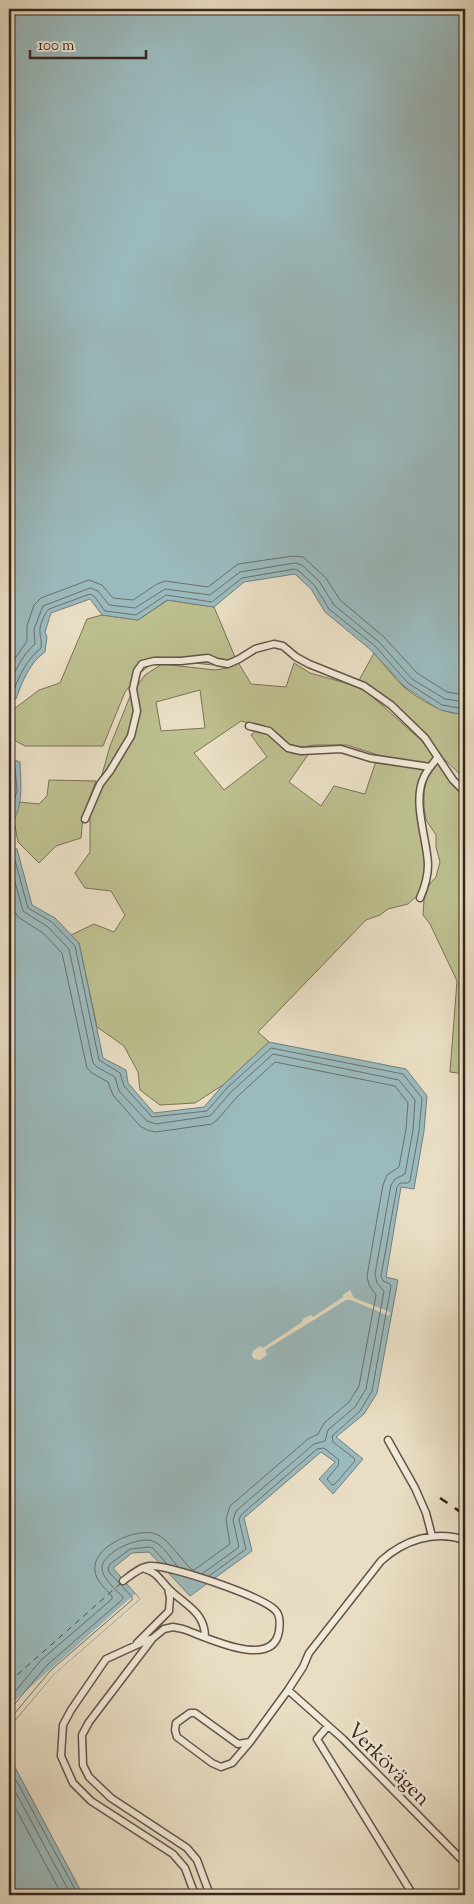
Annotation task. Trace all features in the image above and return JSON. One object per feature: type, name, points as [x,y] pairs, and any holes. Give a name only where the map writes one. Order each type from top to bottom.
[{"type":"street","points":[[86,819],[100,784],[131,736],[136,712],[133,689],[137,671],[142,664],[154,661],[208,658],[228,664],[268,644],[283,646],[309,664],[364,686],[391,705],[420,733],[453,780],[465,792]]},
{"type":"street","points":[[250,726],[269,731],[288,748],[301,751],[341,749],[370,758],[430,767]]},
{"type":"street","points":[[420,898],[426,884],[428,865],[420,808],[420,789],[424,776],[437,758]]},
{"type":"street","points":[[388,1440],[415,1488],[426,1513],[432,1536]]},
{"type":"street","points":[[250,1742],[238,1744],[195,1712],[190,1713],[176,1723],[177,1738],[212,1764],[221,1767],[232,1763],[250,1742],[288,1690],[303,1667],[309,1653],[381,1561],[391,1552],[411,1540],[444,1536],[465,1540]]},
{"type":"street","points":[[123,1581],[142,1568],[149,1566],[161,1567],[261,1601],[276,1610],[280,1621],[276,1640],[269,1648],[258,1652],[243,1650],[183,1629],[164,1629],[153,1638],[89,1722],[82,1735],[83,1765],[89,1777],[111,1798],[187,1848],[197,1860],[210,1895]]},
{"type":"street","points":[[142,1568],[157,1574],[168,1588],[197,1612],[202,1621],[205,1637]]},
{"type":"street","points":[[133,1647],[169,1611],[170,1598],[168,1588]]},
{"type":"street","points":[[153,1638],[106,1659],[63,1725],[61,1756],[73,1783],[91,1801],[173,1854],[185,1868],[195,1895]]},
{"type":"street","name":"Verkövägen","points":[[288,1690],[328,1726],[465,1863]]},
{"type":"street","points":[[328,1726],[317,1739],[413,1895]]},
{"type":"green space","points":[[168,600],[214,607],[235,657],[226,663],[213,665],[158,659],[141,672],[125,692],[103,746],[25,746],[12,739],[14,709],[39,690],[60,683],[87,619],[102,615],[138,620]]},
{"type":"green space","points":[[374,653],[405,688],[418,697],[442,710],[458,714],[465,713],[465,779],[441,756],[424,735],[358,682]]},
{"type":"green space","points":[[238,662],[251,684],[286,687],[294,663],[310,673],[356,686],[366,691],[421,740],[434,757],[429,764],[378,755],[347,745],[301,747],[289,744],[272,729],[241,721],[194,753],[224,790],[267,757],[251,735],[257,730],[266,732],[286,750],[310,752],[289,782],[321,806],[334,786],[365,794],[376,761],[426,769],[417,811],[425,865],[423,883],[419,894],[408,904],[388,909],[380,915],[366,920],[258,1032],[269,1042],[223,1085],[195,1103],[160,1105],[140,1090],[138,1072],[124,1046],[97,1027],[79,943],[71,935],[94,924],[114,932],[125,915],[111,891],[85,888],[75,873],[90,852],[90,817],[110,746],[131,694],[145,675],[162,664],[215,670],[227,668]],"holes":[[[200,690],[205,728],[161,731],[156,702]]]},
{"type":"green space","points":[[437,764],[458,783],[465,795],[465,1074],[450,1072],[457,981],[430,924],[423,915],[424,900],[429,885],[436,877],[440,862],[436,847],[436,835],[426,820],[424,807],[424,792],[427,779]]},
{"type":"green space","points":[[49,780],[96,781],[83,815],[81,838],[56,846],[39,863],[18,842],[14,821],[19,802],[39,804],[47,796]]},
{"type":"water","points":[[9,9],[465,9],[465,713],[460,714],[440,710],[405,687],[371,650],[325,612],[311,589],[295,574],[244,582],[214,607],[167,600],[138,620],[102,615],[90,599],[51,613],[45,632],[47,637],[45,652],[31,667],[16,699],[9,699]]},
{"type":"water","points":[[9,758],[20,762],[21,787],[17,812],[9,825]]},
{"type":"water","points":[[9,845],[17,849],[32,905],[55,918],[79,943],[103,1058],[126,1070],[128,1083],[154,1113],[204,1107],[223,1085],[269,1042],[406,1069],[427,1096],[424,1131],[414,1189],[401,1187],[386,1277],[398,1280],[377,1393],[364,1414],[336,1437],[363,1459],[333,1494],[319,1479],[335,1462],[321,1452],[244,1518],[252,1551],[190,1596],[149,1552],[132,1553],[113,1568],[140,1599],[54,1674],[12,1724],[9,1735]]},
{"type":"water","points":[[9,1756],[83,1895],[9,1895]]},
{"type":"pier","points":[[350,1290],[354,1298],[390,1312],[389,1316],[351,1300],[346,1300],[265,1350],[267,1355],[260,1360],[254,1359],[252,1356],[253,1351],[260,1346],[263,1348],[302,1322],[303,1319],[311,1315],[313,1317],[343,1297]]},
{"type":"pier","points":[[135,1594],[140,1599],[54,1674],[9,1727],[9,1706]]},
{"type":"ferry route","points":[[9,1682],[121,1583]]},
{"type":"railway","points":[[440,1498],[465,1515]]}]
